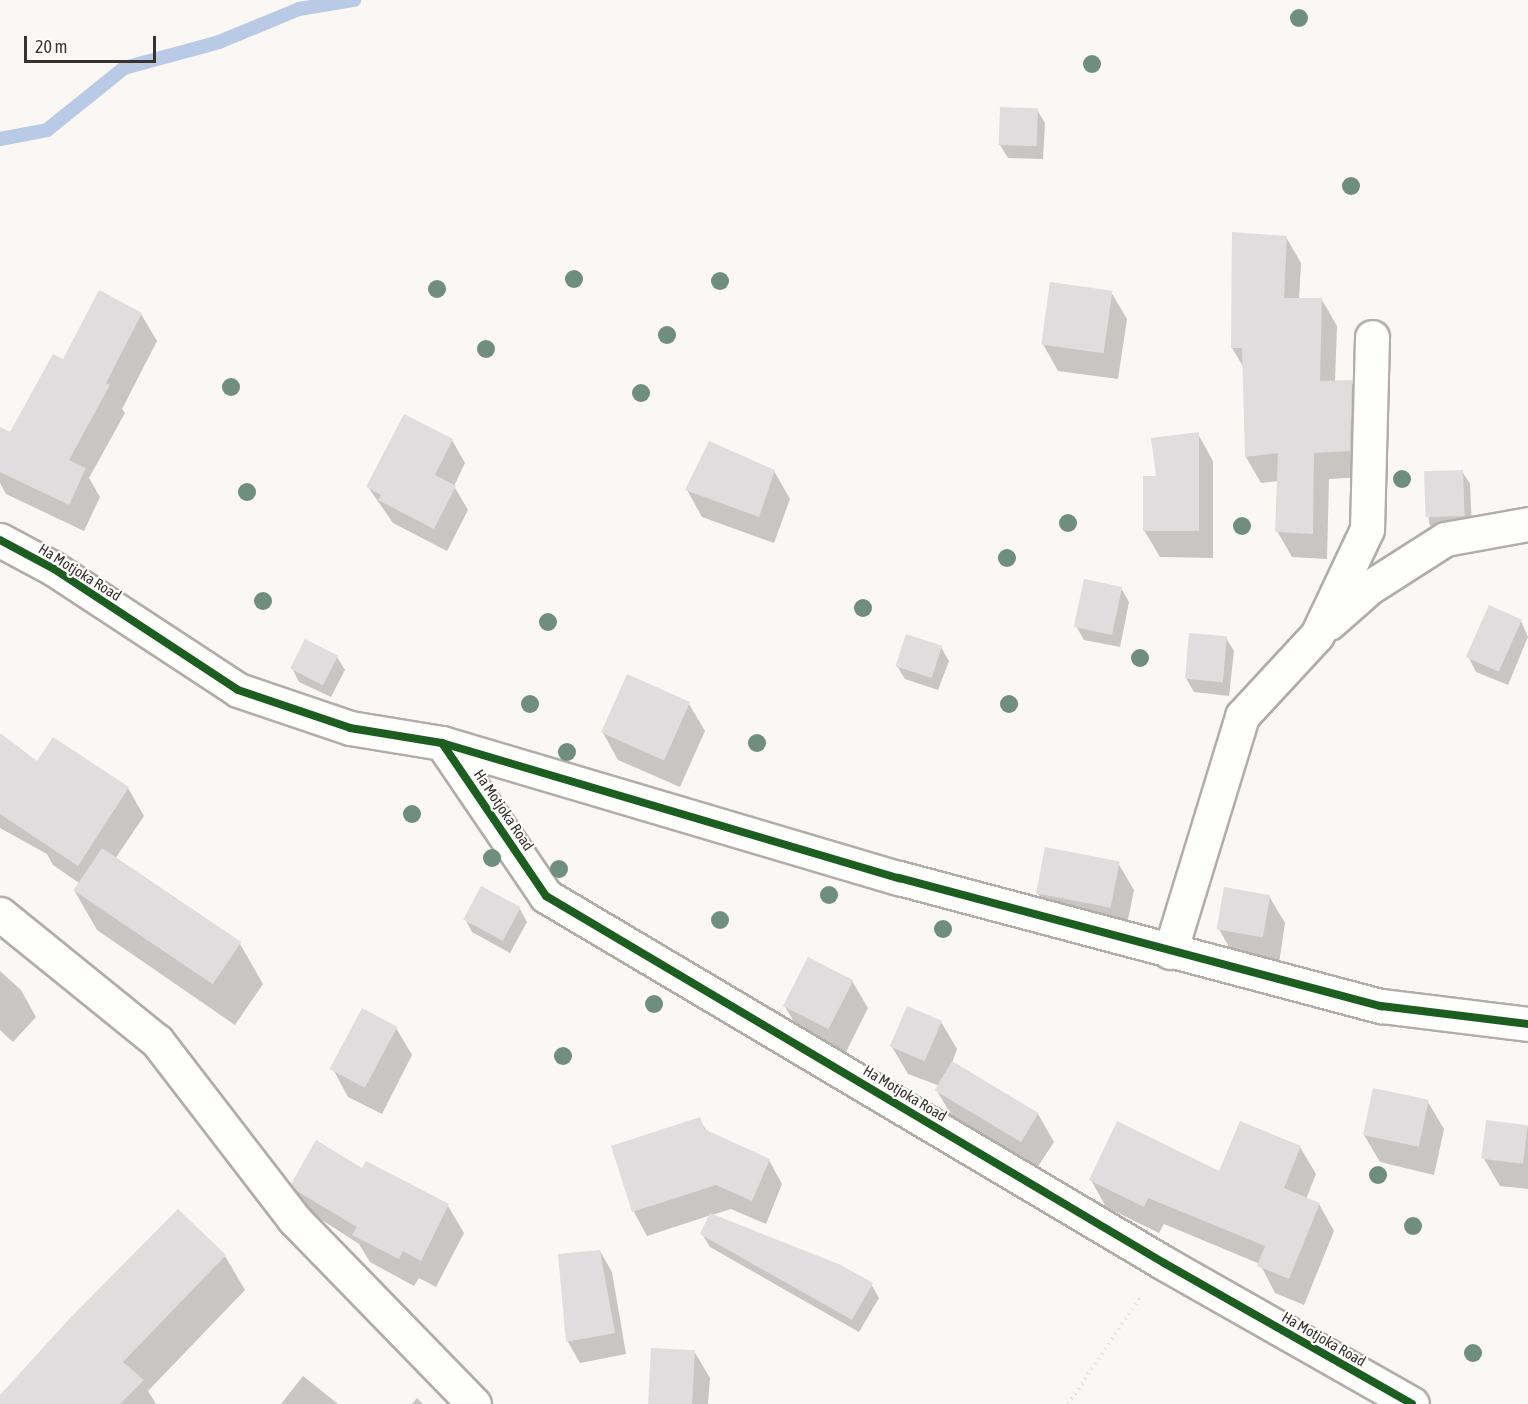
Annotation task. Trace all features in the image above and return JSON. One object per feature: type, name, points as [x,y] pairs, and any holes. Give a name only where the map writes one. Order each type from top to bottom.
[{"type":"street","points":[[1317,634],[1367,529],[1372,337]]},
{"type":"street","points":[[1170,952],[1242,716],[1317,634],[1370,587],[1445,540],[1528,524]]},
{"type":"street","name":"Ha Motjoka Road","points":[[0,540],[54,569],[238,690],[350,728],[442,743],[899,878],[1170,952],[1381,1005],[1528,1024]]},
{"type":"street","name":"Ha Motjoka Road","points":[[442,743],[546,896],[1164,1263],[1412,1404]]},
{"type":"street","points":[[0,915],[157,1041],[294,1219],[474,1404]]},
{"type":"path","points":[[1068,1404],[1164,1263]]},
{"type":"building","points":[[1000,107],[1038,108],[1037,146],[999,145]]},
{"type":"building","points":[[1232,232],[1287,236],[1284,298],[1322,298],[1320,381],[1352,380],[1350,451],[1314,453],[1313,534],[1275,532],[1278,453],[1245,457],[1242,348],[1231,348]]},
{"type":"building","points":[[1050,282],[1112,291],[1104,353],[1041,344]]},
{"type":"building","points":[[99,290],[142,313],[106,383],[110,385],[69,460],[86,468],[69,505],[0,472],[0,427],[10,432],[53,354],[63,359]]},
{"type":"building","points":[[404,414],[453,439],[435,475],[456,486],[434,529],[378,500],[381,495],[366,487]]},
{"type":"building","points":[[1199,432],[1199,531],[1143,531],[1143,476],[1156,476],[1151,438]]},
{"type":"building","points":[[709,441],[775,470],[759,517],[685,490]]},
{"type":"building","points":[[1463,470],[1465,516],[1426,517],[1424,471]]},
{"type":"building","points":[[1084,579],[1122,587],[1112,635],[1074,627]]},
{"type":"building","points":[[1489,605],[1522,620],[1499,672],[1466,657]]},
{"type":"building","points":[[1189,633],[1227,636],[1223,682],[1185,679]]},
{"type":"building","points":[[906,634],[942,646],[932,678],[895,666]]},
{"type":"building","points":[[305,639],[338,656],[323,685],[290,668]]},
{"type":"building","points":[[627,674],[690,702],[664,761],[601,732]]},
{"type":"building","points":[[0,733],[37,761],[53,737],[129,787],[78,866],[0,814]]},
{"type":"building","points":[[1045,847],[1120,862],[1111,908],[1036,893]]},
{"type":"building","points":[[102,848],[241,942],[213,984],[73,890]]},
{"type":"building","points":[[481,886],[521,907],[503,941],[463,920]]},
{"type":"building","points":[[1224,887],[1270,895],[1263,938],[1217,929]]},
{"type":"building","points":[[808,957],[853,980],[828,1029],[783,1006]]},
{"type":"building","points":[[907,1006],[942,1021],[925,1061],[890,1047]]},
{"type":"building","points":[[362,1008],[397,1027],[365,1088],[330,1069]]},
{"type":"building","points":[[952,1061],[1039,1113],[1021,1142],[934,1090]]},
{"type":"building","points":[[1373,1088],[1429,1100],[1419,1147],[1363,1135]]},
{"type":"building","points":[[700,1117],[704,1129],[770,1159],[752,1201],[716,1185],[632,1212],[611,1146]]},
{"type":"building","points":[[1486,1120],[1528,1125],[1523,1164],[1481,1159]]},
{"type":"building","points":[[1117,1121],[1219,1171],[1240,1121],[1301,1146],[1284,1188],[1320,1203],[1289,1279],[1257,1266],[1265,1246],[1148,1198],[1144,1207],[1089,1180]]},
{"type":"building","points":[[316,1140],[362,1168],[366,1161],[449,1204],[421,1261],[403,1251],[399,1259],[352,1235],[357,1227],[295,1190],[291,1184]]},
{"type":"building","points":[[178,1209],[226,1255],[123,1362],[144,1380],[120,1404],[0,1404],[0,1395],[71,1317]]},
{"type":"building","points":[[710,1213],[841,1265],[873,1283],[852,1320],[700,1234]]},
{"type":"building","points":[[600,1250],[615,1333],[566,1342],[558,1254]]},
{"type":"building","points":[[651,1348],[695,1350],[692,1404],[648,1404]]},
{"type":"waterway","points":[[0,139],[47,130],[124,68],[219,42],[299,9],[354,0]]},
{"type":"cycle path","points":[[0,540],[54,569],[238,690],[350,728],[442,743],[899,878],[1381,1006],[1528,1024]]},
{"type":"cycle path","points":[[442,743],[546,896],[1164,1263],[1412,1404]]}]
